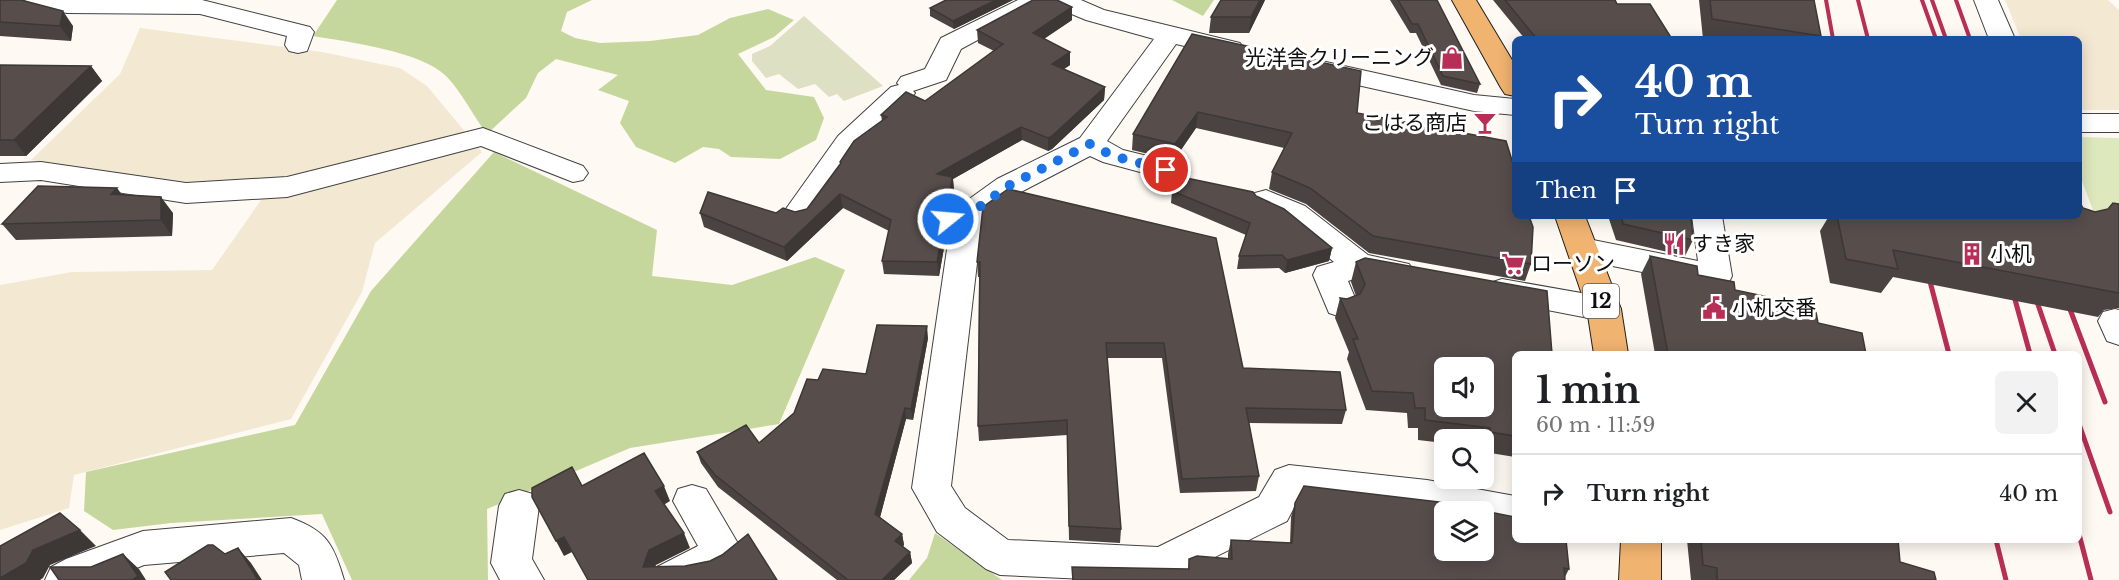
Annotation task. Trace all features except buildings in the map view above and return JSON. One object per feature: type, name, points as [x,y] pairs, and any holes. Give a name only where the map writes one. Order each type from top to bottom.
[{"type":"main road","points":[[1464,0],[1512,83]]},
{"type":"main road","name":"12","points":[[1571,219],[1604,309],[1611,351]]},
{"type":"main road","points":[[1640,580],[1641,543]]},
{"type":"street","points":[[37,0],[67,6],[200,7],[301,32],[298,45]]},
{"type":"street","points":[[798,213],[848,142],[906,88],[936,74],[950,44],[1037,0]]},
{"type":"street","points":[[1059,0],[1095,15],[1253,54]]},
{"type":"street","points":[[1986,0],[2001,36]]},
{"type":"street","points":[[1170,35],[1090,144],[1008,186],[957,218],[932,488],[951,520],[1000,557],[1161,565],[1273,509],[1289,481],[1427,496],[1512,512]]},
{"type":"street","points":[[1288,62],[1474,103],[1512,107]]},
{"type":"street","points":[[2082,123],[2119,123]]},
{"type":"street","points":[[0,173],[41,171],[186,193],[288,187],[483,137],[573,173]]},
{"type":"street","points":[[1090,144],[1113,156],[1166,170]]},
{"type":"street","points":[[1266,200],[1294,213],[1359,265],[1429,278]]},
{"type":"street","points":[[1583,249],[1716,276],[1707,219]]},
{"type":"street","points":[[1341,305],[1329,275],[1359,265]]},
{"type":"street","points":[[1476,286],[1604,309]]},
{"type":"street","points":[[672,580],[723,552],[692,501]]},
{"type":"street","points":[[519,506],[511,563],[523,580]]},
{"type":"street","points":[[66,580],[80,572],[143,548],[291,535],[317,556],[323,580]]},
{"type":"shaded area","points":[[2005,0],[2108,0],[2119,10],[2119,110],[2082,110],[2082,36],[2020,36]]},
{"type":"shaded area","points":[[140,28],[322,52],[400,68],[427,86],[482,152],[375,243],[362,292],[291,419],[74,475],[69,508],[0,530],[0,285],[72,272],[212,270],[273,183],[189,184],[31,160],[120,74]]},
{"type":"green space","points":[[337,0],[592,0],[567,12],[561,31],[575,38],[600,43],[650,41],[698,35],[730,18],[768,9],[794,20],[774,37],[738,54],[766,90],[814,97],[824,118],[816,140],[780,159],[731,157],[719,149],[703,147],[675,163],[636,147],[620,123],[629,101],[598,90],[618,75],[556,59],[538,73],[526,98],[487,134],[452,82],[434,67],[383,49],[313,36]]},
{"type":"green space","points":[[1172,0],[1214,0],[1203,16]]},
{"type":"green space","points":[[804,16],[883,86],[844,101],[837,94],[829,97],[815,84],[798,89],[779,74],[766,78],[752,61],[752,54],[770,46]]},
{"type":"green space","points":[[2082,137],[2119,138],[2119,225],[2097,221],[2082,181]]},
{"type":"green space","points":[[494,152],[657,230],[652,276],[732,285],[815,257],[845,270],[779,424],[630,448],[487,509],[488,580],[352,580],[322,514],[171,523],[113,530],[84,511],[86,472],[295,425],[371,291]]},
{"type":"green space","points":[[935,533],[1002,580],[909,580],[927,558]]},
{"type":"railway","points":[[1826,0],[1832,36]]},
{"type":"railway","points":[[1858,0],[1867,36]]},
{"type":"railway","points":[[1922,0],[1935,36]]},
{"type":"railway","points":[[1932,0],[1945,36]]},
{"type":"railway","points":[[1956,0],[1969,36]]},
{"type":"railway","points":[[1927,270],[1948,351]]},
{"type":"railway","points":[[2011,285],[2029,351]]},
{"type":"railway","points":[[2033,290],[2054,351]]},
{"type":"railway","points":[[2065,296],[2105,402]]},
{"type":"railway","points":[[2082,433],[2110,512]]},
{"type":"railway","points":[[1997,543],[2006,580]]},
{"type":"railway","points":[[2081,543],[2091,580]]},
{"type":"place","name":"光洋舎クリーニング","points":[[1452,58]]},
{"type":"place","name":"こはる商店","points":[[1485,123]]},
{"type":"place","name":"すき家","points":[[1674,244]]},
{"type":"place","name":"小机","points":[[1972,254]]},
{"type":"place","name":"ローソン","points":[[1513,264]]},
{"type":"place","name":"小机交番","points":[[1714,308]]},
{"type":"route","points":[[948,219],[967,216],[1008,186],[1090,144],[1113,156],[1166,170]]}]
